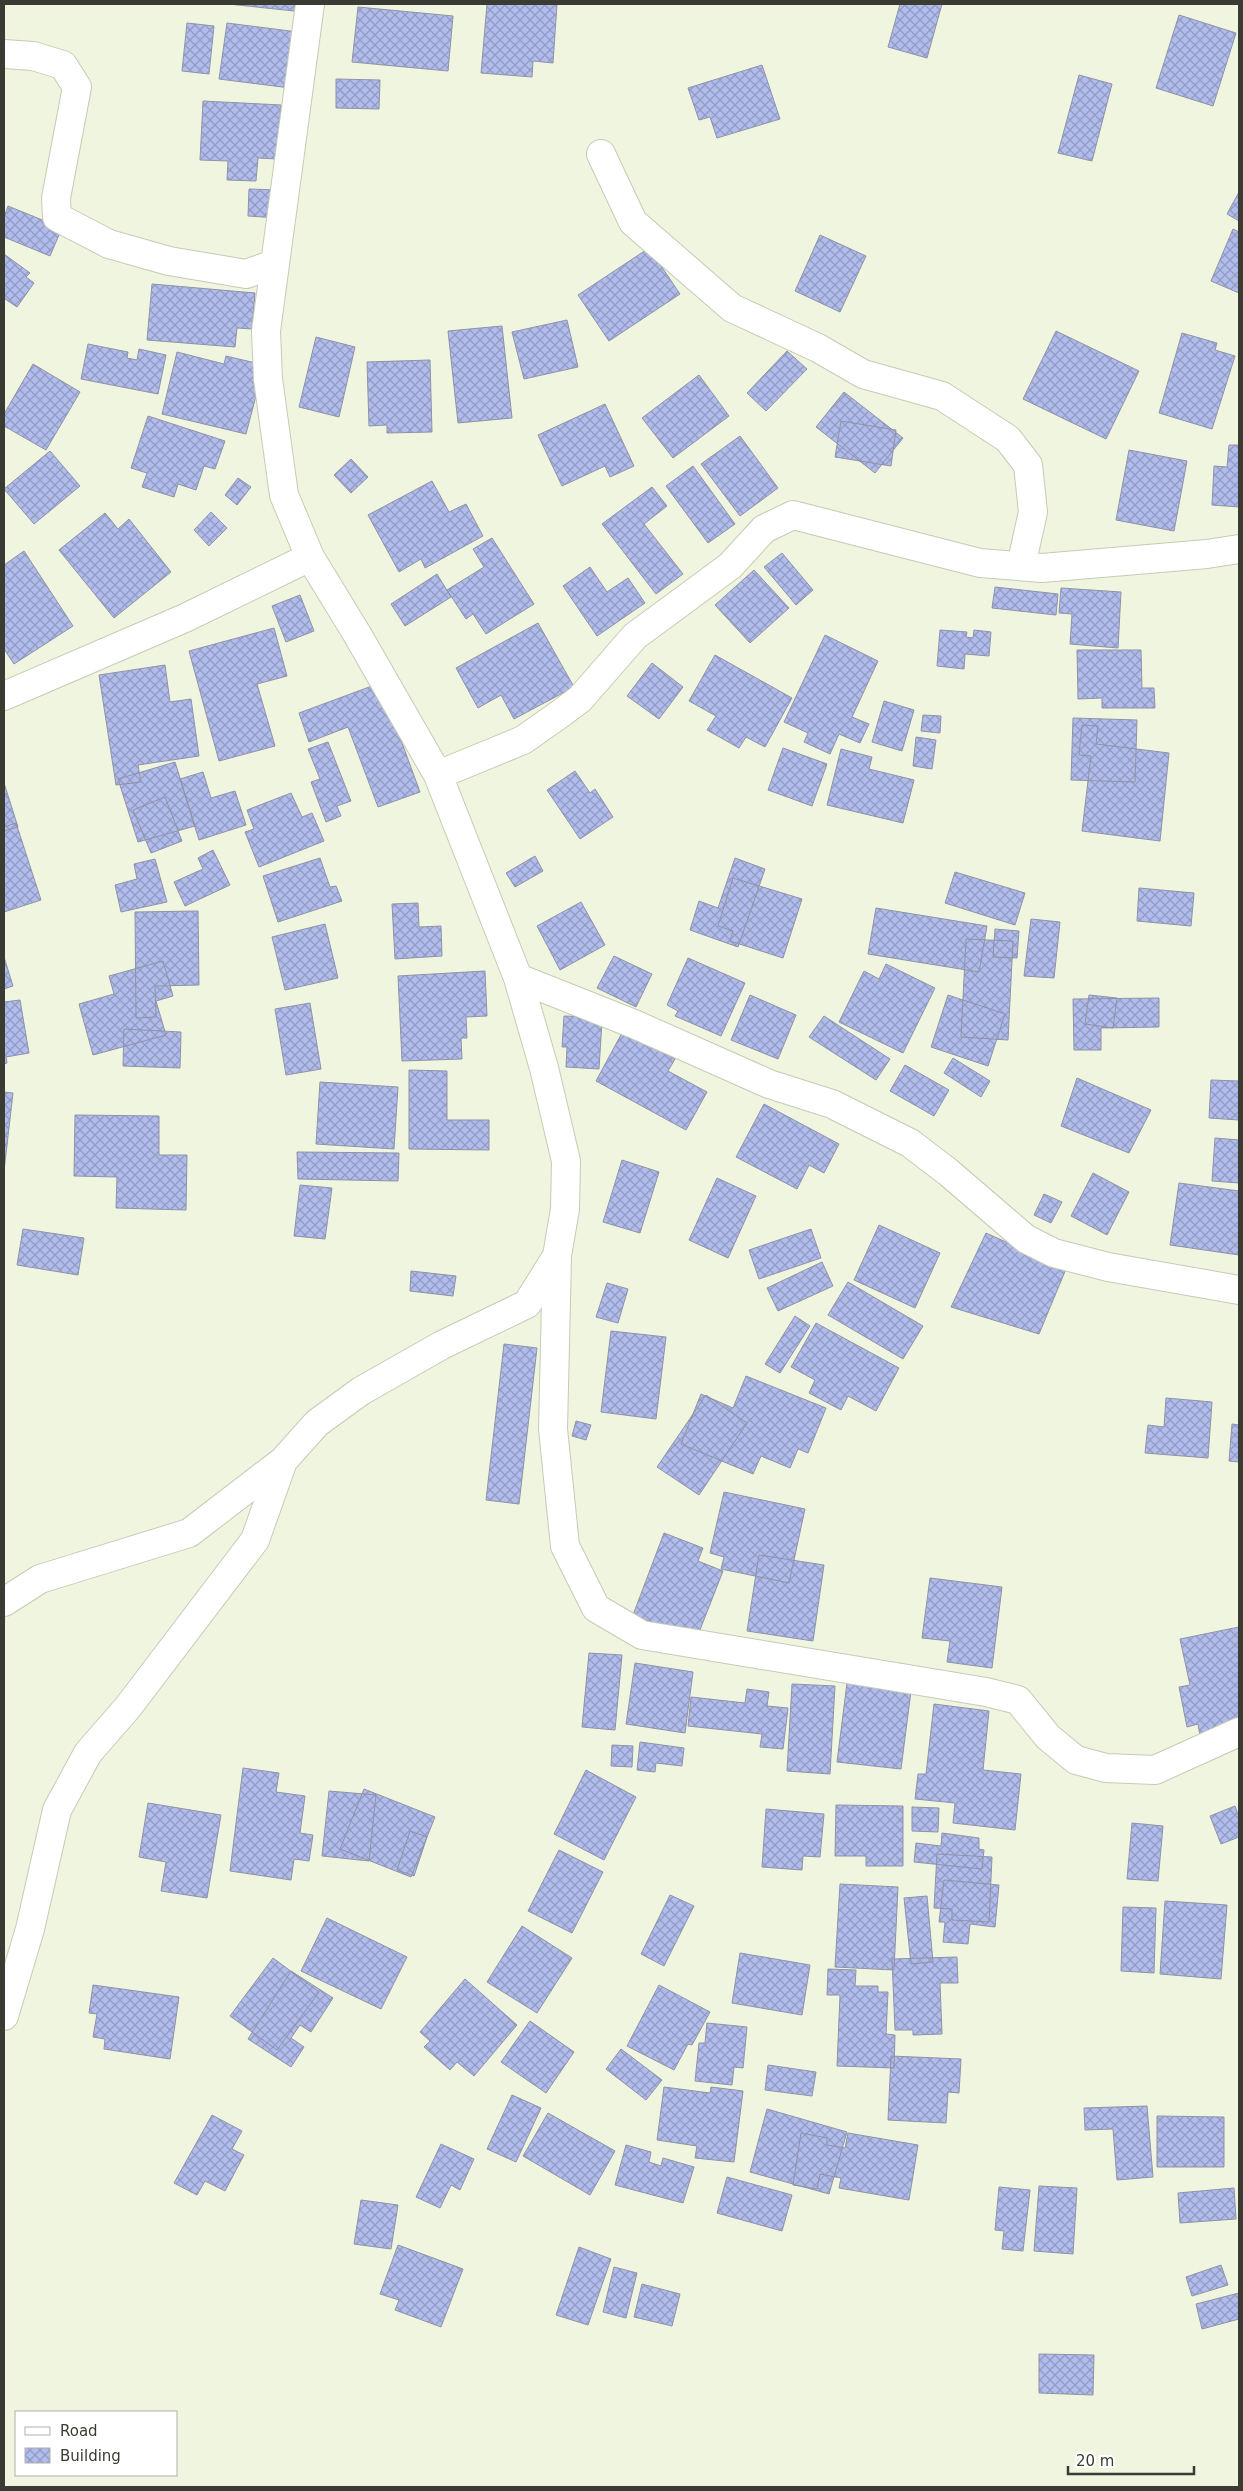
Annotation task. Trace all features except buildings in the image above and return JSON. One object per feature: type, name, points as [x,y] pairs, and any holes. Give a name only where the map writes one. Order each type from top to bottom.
[{"type":"street","points":[[310,4],[266,331],[268,379],[284,495],[310,557],[357,634],[438,775],[518,978],[544,1068],[566,1161],[565,1209],[557,1256],[553,1429],[565,1546],[596,1608],[642,1636],[986,1692],[1018,1700],[1048,1737],[1076,1760],[1106,1768],[1155,1770],[1239,1732]]},
{"type":"street","points":[[4,54],[33,56],[63,65],[77,87],[56,198],[57,217],[109,244],[169,261],[246,274],[274,264]]},
{"type":"street","points":[[601,154],[633,222],[732,308],[818,348],[863,374],[942,396],[1008,439],[1028,465],[1033,512],[1021,566]]},
{"type":"street","points":[[438,775],[523,740],[560,714],[580,699],[635,636],[730,566],[764,529],[793,515],[980,563],[1042,568],[1207,554],[1239,549]]},
{"type":"street","points":[[4,696],[185,618],[310,557]]},
{"type":"street","points":[[518,978],[634,1024],[770,1084],[832,1104],[910,1143],[948,1172],[1026,1239],[1054,1253],[1108,1267],[1239,1290]]},
{"type":"street","points":[[4,1602],[40,1579],[188,1533],[283,1461],[317,1423],[361,1391],[442,1345],[527,1304],[557,1256]]},
{"type":"street","points":[[4,2016],[30,1929],[57,1810],[88,1753],[128,1707],[255,1540],[283,1461]]}]
